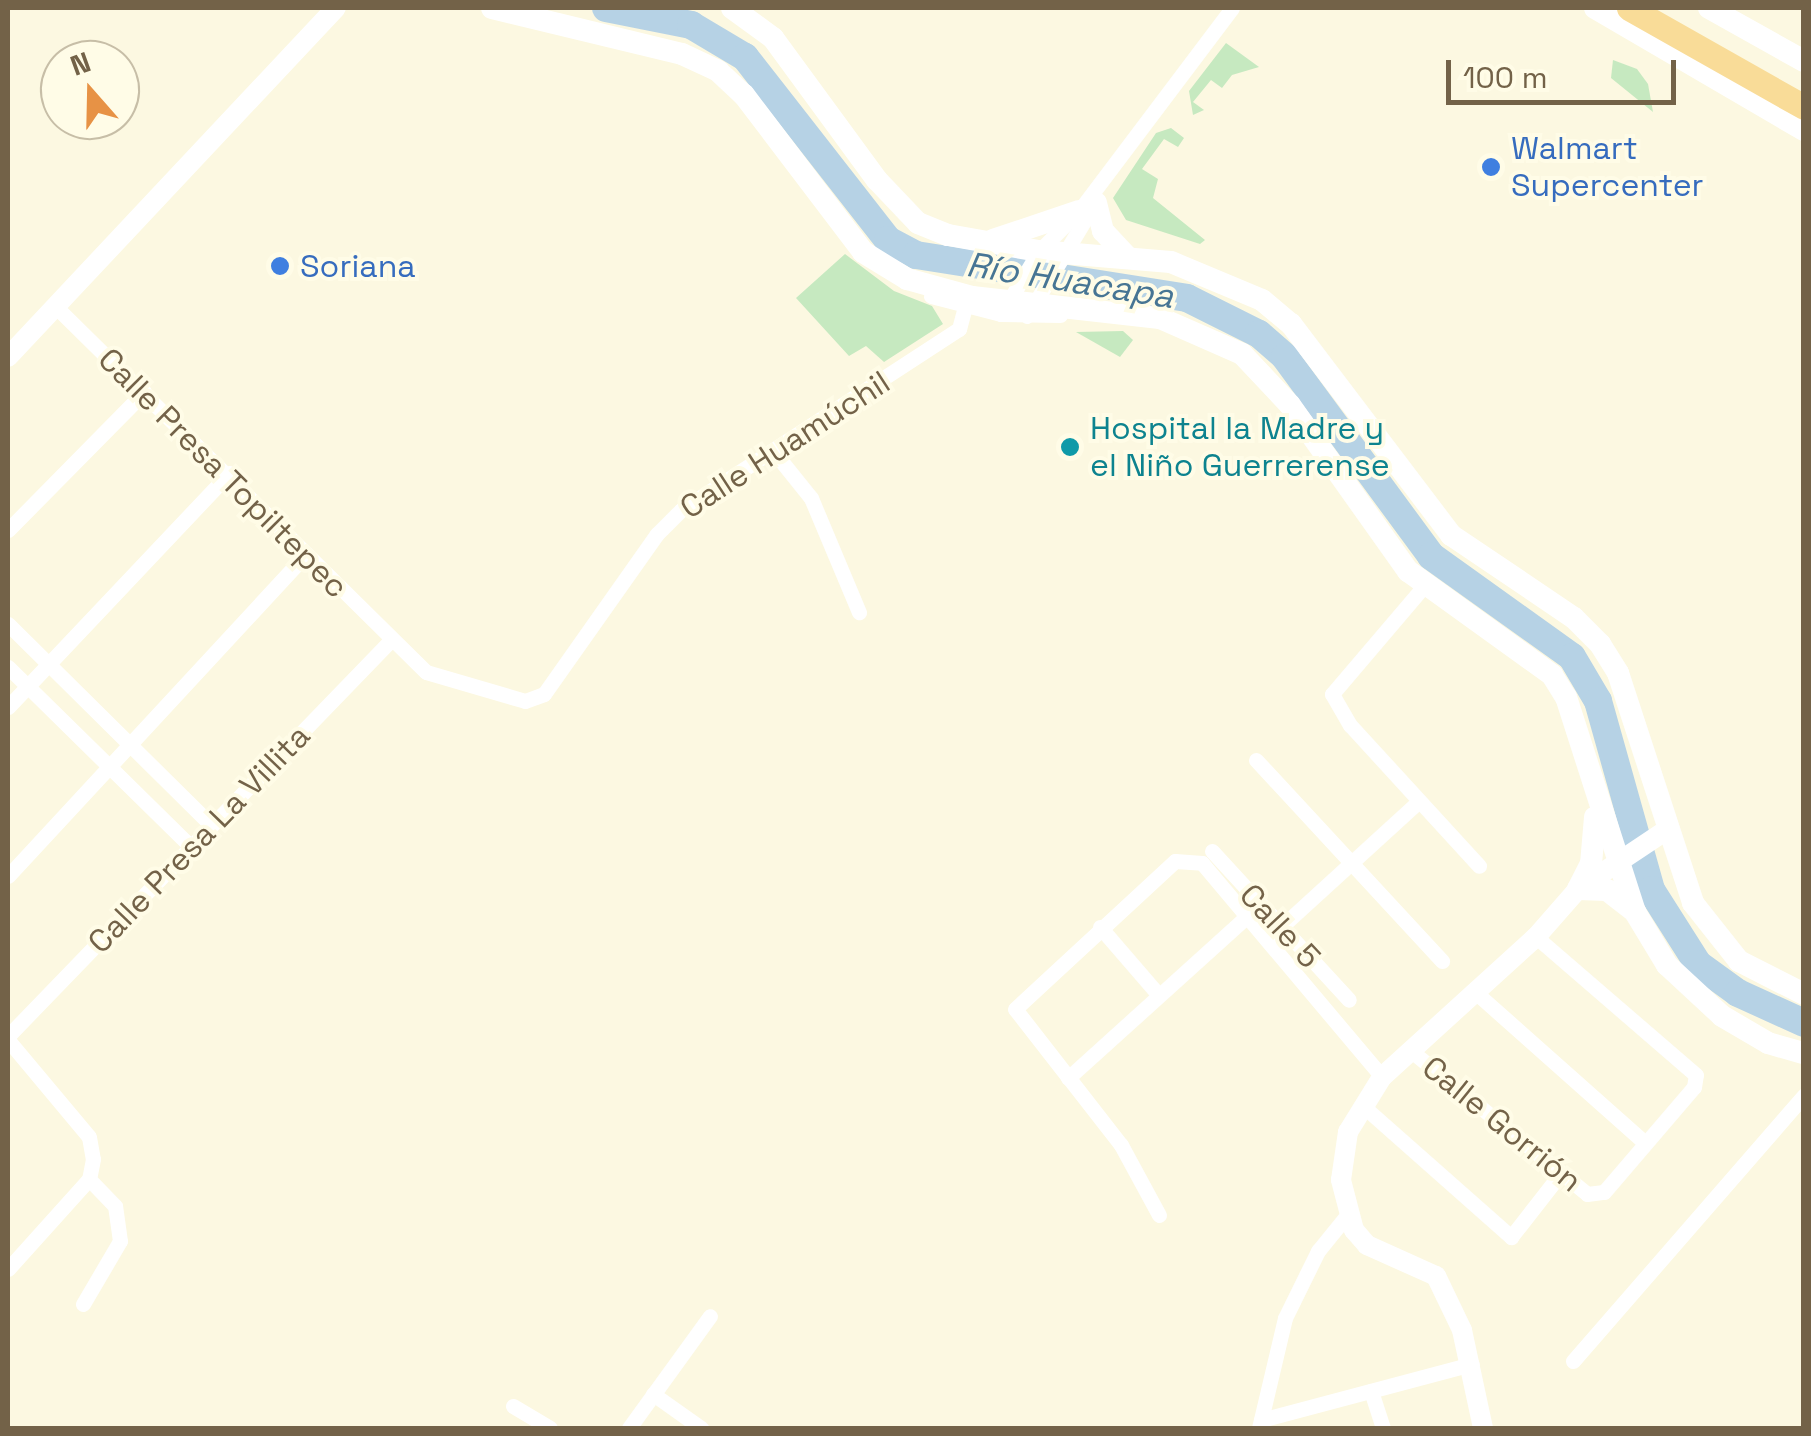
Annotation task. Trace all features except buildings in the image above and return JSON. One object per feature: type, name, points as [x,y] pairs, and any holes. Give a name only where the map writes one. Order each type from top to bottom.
[{"type":"highway","points":[[1628,8],[1804,108]]},
{"type":"highway","points":[[1658,8],[1804,89]]},
{"type":"main road","points":[[492,8],[682,54],[718,72],[744,95],[845,230],[880,266],[933,289],[1004,307],[1123,312],[1192,327],[1242,354],[1290,405],[1374,528],[1424,586],[1552,674],[1566,697],[1636,912],[1668,965],[1722,1016],[1768,1043],[1804,1053]]},
{"type":"main road","points":[[732,8],[788,55],[896,203],[918,223],[984,242],[1170,262],[1273,308],[1317,352],[1451,534],[1574,618],[1600,644],[1618,674],[1664,831],[1682,878],[1714,934],[1739,961],[1804,994]]},
{"type":"main road","points":[[1596,8],[1804,130]]},
{"type":"main road","points":[[1708,8],[1804,61]]},
{"type":"main road","points":[[984,242],[1088,207],[1102,231],[1128,258]]},
{"type":"main road","points":[[1596,798],[1591,864],[1578,889],[1607,890],[1636,912]]},
{"type":"street","points":[[8,357],[336,8]]},
{"type":"street","points":[[1030,310],[1051,252],[1232,8]]},
{"type":"street","points":[[880,266],[928,296],[964,308],[1004,307],[1088,207],[1243,8]]},
{"type":"street","name":"Calle Presa Topiltepec","points":[[55,306],[229,473],[390,641],[426,672],[525,701],[544,694]]},
{"type":"street","name":"Calle Huamúchil","points":[[544,694],[656,534],[680,510],[959,329],[964,308]]},
{"type":"street","points":[[8,530],[144,392]]},
{"type":"street","points":[[774,452],[810,498],[858,612]]},
{"type":"street","points":[[8,707],[229,473]]},
{"type":"street","points":[[8,876],[306,554]]},
{"type":"street","points":[[1424,586],[1332,694],[1417,804],[1479,866]]},
{"type":"street","points":[[8,624],[211,824]]},
{"type":"street","name":"Calle Presa La Villita","points":[[8,1038],[390,641]]},
{"type":"street","points":[[8,667],[190,846]]},
{"type":"street","points":[[1256,760],[1350,866],[1442,961]]},
{"type":"street","points":[[1280,926],[1417,804]]},
{"type":"street","points":[[1483,1428],[1472,1364],[1436,1276],[1367,1244],[1348,1214],[1342,1157],[1363,1106],[1382,1077],[1536,937],[1578,889],[1664,831]]},
{"type":"street","name":"Calle 5","points":[[1212,851],[1349,1000]]},
{"type":"street","points":[[1159,1215],[1121,1145],[1014,1009],[1100,928],[1185,858],[1202,862],[1382,1077]]},
{"type":"street","points":[[1068,1078],[1157,993],[1247,916]]},
{"type":"street","points":[[1100,928],[1157,993]]},
{"type":"street","points":[[1474,991],[1643,1141],[1694,1087],[1696,1076],[1536,937]]},
{"type":"street","points":[[8,1038],[89,1137],[93,1160],[90,1180],[8,1269]]},
{"type":"street","name":"Calle Gorrión","points":[[1410,1050],[1561,1173],[1595,1195],[1643,1141]]},
{"type":"street","points":[[1573,1361],[1804,1095]]},
{"type":"street","points":[[1363,1106],[1511,1237],[1561,1173]]},
{"type":"street","points":[[83,1304],[120,1241],[115,1206],[90,1180]]},
{"type":"street","points":[[1260,1424],[1286,1318],[1318,1251],[1348,1214]]},
{"type":"street","points":[[629,1428],[710,1316]]},
{"type":"street","points":[[1260,1424],[1472,1364]]},
{"type":"street","points":[[1371,1391],[1383,1428]]},
{"type":"street","points":[[654,1394],[702,1428]]},
{"type":"street","points":[[513,1406],[550,1428]]},
{"type":"green space","points":[[1226,43],[1259,67],[1232,75],[1222,88],[1211,80],[1193,102],[1204,110],[1193,115],[1189,91]]},
{"type":"green space","points":[[1613,60],[1637,69],[1648,84],[1653,112],[1611,78]]},
{"type":"green space","points":[[1171,128],[1184,138],[1178,147],[1164,139],[1142,169],[1158,179],[1153,198],[1205,240],[1200,244],[1126,220],[1113,198],[1156,133]]},
{"type":"green space","points":[[845,254],[894,291],[932,306],[943,324],[884,362],[866,346],[849,356],[796,298]]},
{"type":"green space","points":[[1123,331],[1133,340],[1120,357],[1076,332]]},
{"type":"waterway","name":"Río Huacapa","points":[[606,8],[691,25],[745,57],[888,240],[916,255],[1187,298],[1259,334],[1285,357],[1431,556],[1572,657],[1598,701],[1651,890],[1698,964],[1738,993],[1804,1023]]},
{"type":"place","name":"Walmart Supercenter","points":[[1491,167]]},
{"type":"place","name":"Soriana","points":[[280,266]]},
{"type":"place","name":"Hospital la Madre y el Niño Guerrerense","points":[[1070,447]]}]
